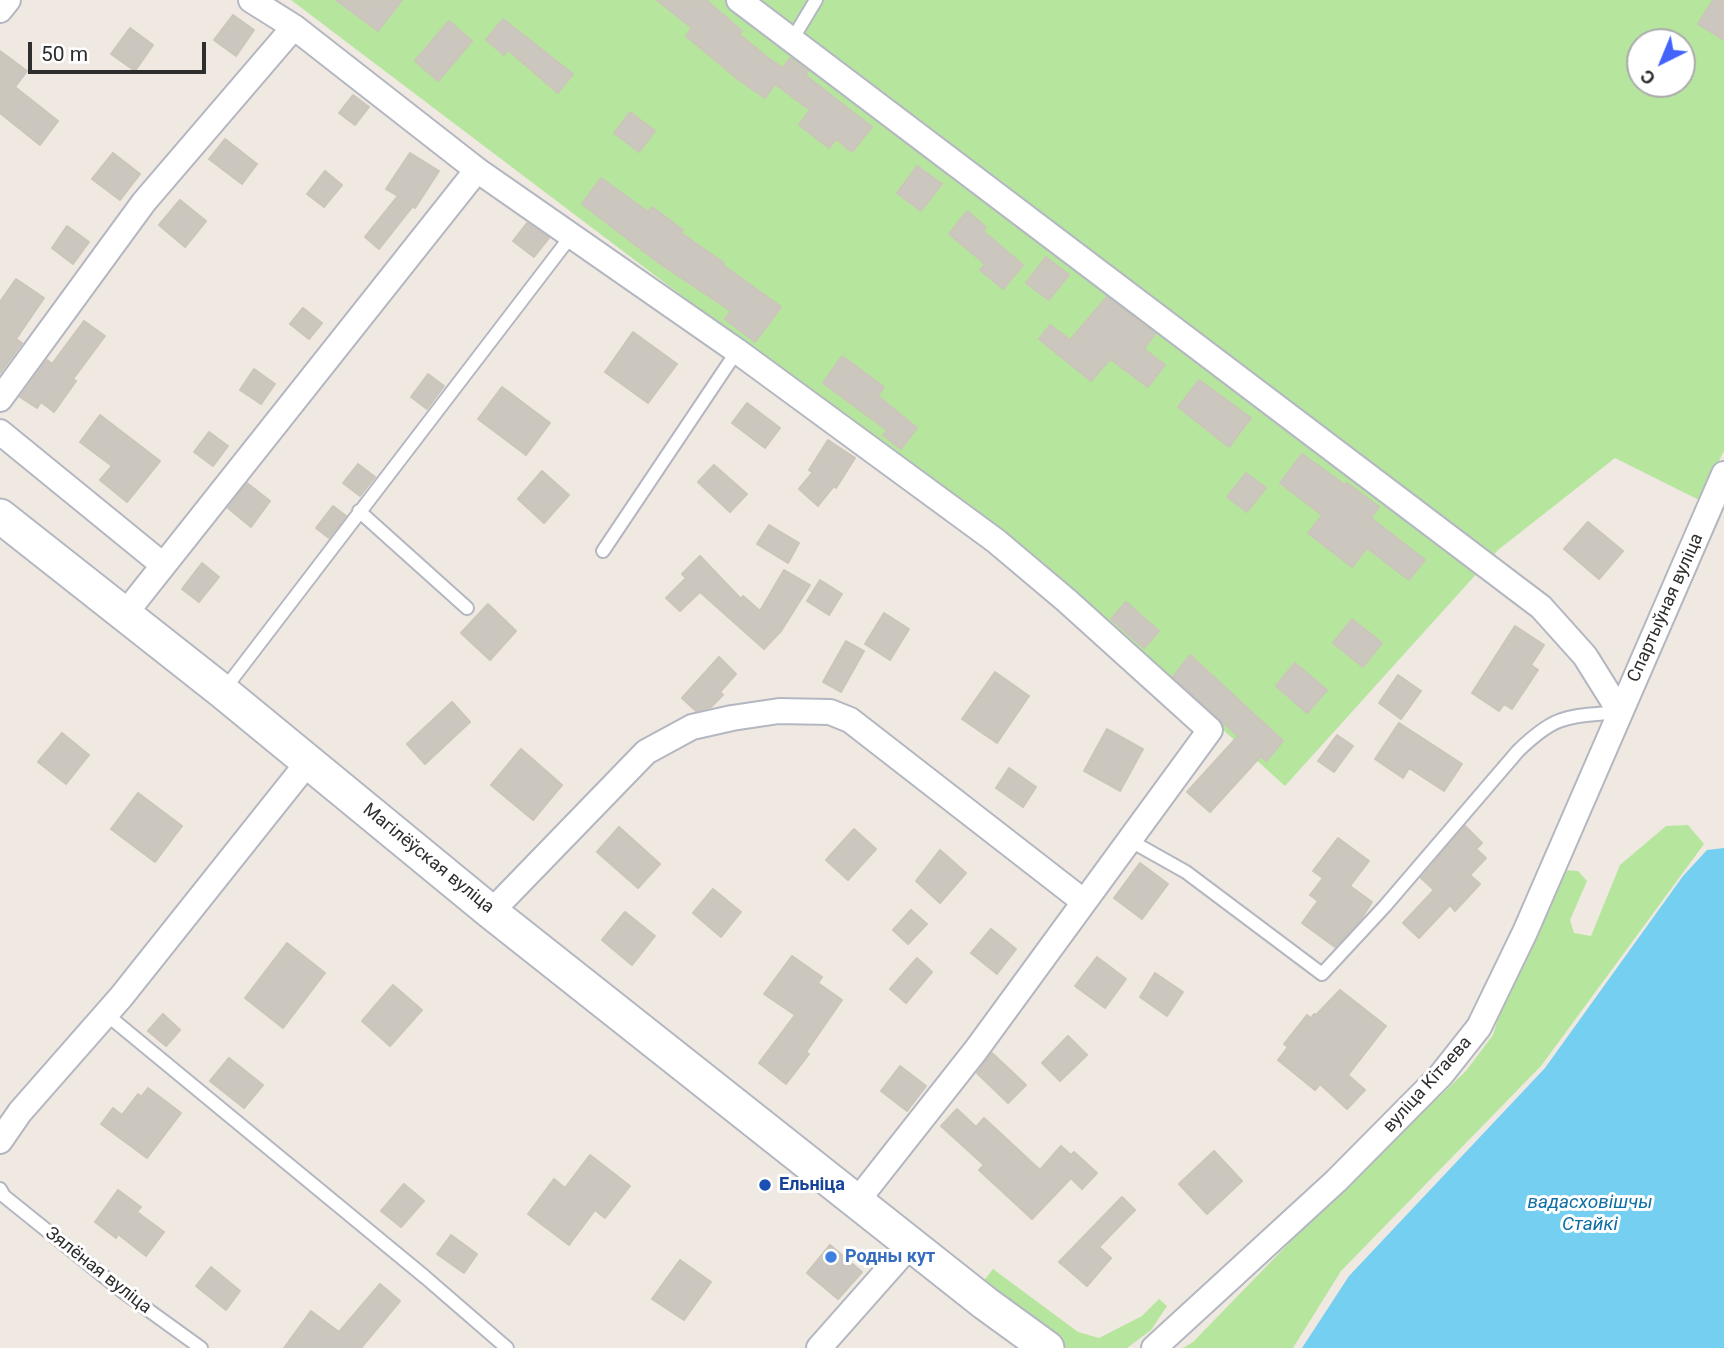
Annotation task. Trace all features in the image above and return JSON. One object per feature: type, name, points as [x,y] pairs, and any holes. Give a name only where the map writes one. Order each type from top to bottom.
[{"type":"main road","name":"Магілёўская вуліца","points":[[0,516],[309,761],[491,912],[857,1201]]},
{"type":"main road","points":[[857,1201],[1047,1348]]},
{"type":"street","points":[[0,10],[8,0]]},
{"type":"street","points":[[251,0],[294,27],[477,170],[737,351],[996,541],[1066,600],[1210,730],[976,1050],[857,1201]]},
{"type":"street","points":[[739,0],[1541,607],[1585,656],[1620,712]]},
{"type":"street","points":[[0,400],[144,202],[294,27]]},
{"type":"street","points":[[124,615],[477,170]]},
{"type":"street","points":[[0,432],[163,565]]},
{"type":"street","name":"Спартыўная вуліца","points":[[1620,712],[1651,647],[1724,474]]},
{"type":"street","points":[[491,912],[646,752],[692,727],[779,711],[830,712],[850,720],[1083,901]]},
{"type":"street","name":"вуліца Кітаева","points":[[1154,1348],[1336,1181],[1465,1048],[1492,1005],[1620,712]]},
{"type":"street","points":[[0,1141],[20,1112],[106,1014],[309,761]]},
{"type":"street","points":[[819,1348],[911,1244]]},
{"type":"lane","points":[[792,40],[816,0]]},
{"type":"lane","points":[[222,691],[571,236]]},
{"type":"lane","points":[[603,551],[737,351]]},
{"type":"lane","points":[[359,511],[467,608]]},
{"type":"lane","points":[[1129,840],[1186,872],[1322,974],[1540,729],[1562,718],[1620,712]]},
{"type":"lane","points":[[106,1014],[507,1348]]},
{"type":"lane","name":"Зялёная вуліца","points":[[0,1189],[4,1196],[122,1291],[201,1348]]},
{"type":"green space","points":[[291,0],[1724,0],[1724,451],[1699,500],[1615,458],[1498,550],[1285,786],[1005,532],[743,342]]},
{"type":"green space","points":[[1688,825],[1704,844],[1541,1066],[1341,1271],[1293,1348],[1183,1348],[1193,1342],[1326,1205],[1466,1071],[1493,1035],[1506,993],[1562,870],[1578,871],[1587,881],[1570,920],[1574,933],[1591,936],[1620,865],[1666,826]]},
{"type":"green space","points":[[993,1269],[1078,1332],[1099,1338],[1142,1316],[1159,1299],[1167,1306],[1151,1330],[1127,1348],[1058,1348],[982,1283]]},
{"type":"water","name":"вадасховішчы Стайкі","points":[[1724,848],[1724,1348],[1302,1348],[1349,1276],[1545,1068],[1683,876],[1707,850]]},
{"type":"building","points":[[336,0],[402,0],[378,31]]},
{"type":"building","points":[[657,0],[706,0],[742,31],[739,34],[768,58],[783,68],[790,58],[808,71],[805,75],[872,127],[852,152],[836,139],[829,148],[799,125],[810,110],[775,84],[765,98],[739,80],[686,36],[692,28]]},
{"type":"building","points":[[1713,0],[1724,0],[1724,40],[1698,24]]},
{"type":"building","points":[[233,15],[254,30],[236,56],[214,40]]},
{"type":"building","points":[[503,19],[573,74],[558,93],[508,50],[504,55],[486,40]]},
{"type":"building","points":[[449,21],[472,41],[438,81],[415,61]]},
{"type":"building","points":[[130,28],[153,45],[135,71],[111,54]]},
{"type":"building","points":[[0,51],[27,71],[15,87],[58,121],[40,145],[0,113]]},
{"type":"building","points":[[353,95],[369,107],[355,125],[339,113]]},
{"type":"building","points":[[630,112],[655,131],[639,152],[614,133]]},
{"type":"building","points":[[225,139],[257,164],[242,184],[209,159]]},
{"type":"building","points":[[113,153],[140,174],[120,200],[92,179]]},
{"type":"building","points":[[410,153],[439,171],[415,208],[413,206],[379,249],[365,237],[398,196],[386,189]]},
{"type":"building","points":[[917,166],[942,184],[921,211],[897,193]]},
{"type":"building","points":[[325,171],[342,185],[324,207],[307,194]]},
{"type":"building","points":[[601,178],[648,212],[652,207],[683,230],[681,233],[781,307],[755,342],[725,319],[731,311],[659,263],[582,204]]},
{"type":"building","points":[[180,200],[206,221],[185,247],[159,225]]},
{"type":"building","points":[[967,211],[986,227],[983,231],[1023,265],[1003,289],[980,270],[985,264],[949,234]]},
{"type":"building","points":[[527,223],[549,238],[534,257],[513,241]]},
{"type":"building","points":[[67,226],[89,242],[73,264],[52,248]]},
{"type":"building","points":[[1046,257],[1069,275],[1049,300],[1026,283]]},
{"type":"building","points":[[16,279],[44,298],[16,339],[22,343],[0,373],[0,302]]},
{"type":"building","points":[[1107,297],[1155,334],[1144,349],[1165,365],[1148,387],[1110,359],[1091,381],[1039,339],[1050,325],[1070,340]]},
{"type":"building","points":[[303,308],[322,323],[309,339],[290,324]]},
{"type":"building","points":[[84,321],[105,336],[73,379],[76,381],[54,412],[41,402],[37,408],[20,397],[47,360],[52,364]]},
{"type":"building","points":[[633,332],[677,364],[648,403],[605,372]]},
{"type":"building","points":[[842,356],[884,387],[878,396],[917,428],[901,449],[883,435],[887,430],[823,383]]},
{"type":"building","points":[[254,369],[275,384],[261,404],[240,390]]},
{"type":"building","points":[[428,374],[444,386],[427,409],[411,397]]},
{"type":"building","points":[[1199,380],[1251,418],[1229,447],[1178,407]]},
{"type":"building","points":[[502,387],[550,423],[526,455],[478,419]]},
{"type":"building","points":[[747,403],[780,428],[765,448],[732,423]]},
{"type":"building","points":[[100,415],[160,461],[127,502],[100,480],[112,466],[80,442]]},
{"type":"building","points":[[209,432],[228,446],[213,466],[194,452]]},
{"type":"building","points":[[828,440],[855,458],[836,488],[834,486],[818,506],[799,489],[813,472],[809,470]]},
{"type":"building","points":[[1302,454],[1379,507],[1371,518],[1425,560],[1409,580],[1367,548],[1352,567],[1308,533],[1322,515],[1280,483]]},
{"type":"building","points":[[358,464],[375,477],[360,496],[343,483]]},
{"type":"building","points":[[714,465],[747,494],[730,512],[698,482]]},
{"type":"building","points":[[542,471],[569,495],[544,523],[518,499]]},
{"type":"building","points":[[1246,473],[1266,488],[1247,512],[1227,497]]},
{"type":"building","points":[[247,483],[270,501],[251,527],[228,508]]},
{"type":"building","points":[[333,506],[346,516],[329,538],[316,528]]},
{"type":"building","points":[[1588,522],[1623,551],[1599,579],[1564,549]]},
{"type":"building","points":[[769,525],[799,543],[788,563],[757,544]]},
{"type":"building","points":[[700,556],[741,599],[743,596],[760,611],[784,570],[810,585],[781,631],[764,649],[700,592],[680,611],[666,598],[686,578],[682,574]]},
{"type":"building","points":[[202,563],[219,577],[199,602],[182,589]]},
{"type":"building","points":[[820,580],[842,594],[829,615],[807,601]]},
{"type":"building","points":[[1126,602],[1159,631],[1144,648],[1111,619]]},
{"type":"building","points":[[488,604],[516,631],[490,660],[461,633]]},
{"type":"building","points":[[884,613],[909,629],[890,660],[865,644]]},
{"type":"building","points":[[1352,619],[1382,643],[1363,667],[1333,643]]},
{"type":"building","points":[[1515,626],[1544,645],[1531,665],[1538,670],[1512,709],[1504,704],[1499,711],[1472,693]]},
{"type":"building","points":[[846,641],[864,651],[841,692],[823,682]]},
{"type":"building","points":[[1190,655],[1283,741],[1266,761],[1261,756],[1210,812],[1187,792],[1238,736],[1173,677]]},
{"type":"building","points":[[719,657],[736,674],[720,692],[723,695],[711,707],[696,711],[682,698]]},
{"type":"building","points":[[1295,663],[1327,690],[1307,713],[1276,686]]},
{"type":"building","points":[[995,672],[1029,696],[997,743],[962,719]]},
{"type":"building","points":[[1398,675],[1421,691],[1401,719],[1379,703]]},
{"type":"building","points":[[452,702],[470,722],[425,764],[407,744]]},
{"type":"building","points":[[1399,723],[1462,764],[1444,791],[1409,768],[1403,778],[1375,759]]},
{"type":"building","points":[[1107,729],[1143,749],[1120,791],[1084,771]]},
{"type":"building","points":[[62,733],[89,755],[66,784],[38,762]]},
{"type":"building","points":[[1337,735],[1353,746],[1334,772],[1318,761]]},
{"type":"building","points":[[521,749],[562,785],[533,820],[491,785]]},
{"type":"building","points":[[1009,768],[1036,787],[1023,807],[996,788]]},
{"type":"building","points":[[138,793],[182,826],[155,862],[111,829]]},
{"type":"building","points":[[1465,826],[1482,843],[1476,849],[1486,858],[1470,875],[1480,884],[1455,911],[1450,905],[1419,938],[1403,923],[1434,890],[1421,878]]},
{"type":"building","points":[[619,827],[660,864],[638,888],[597,852]]},
{"type":"building","points":[[854,829],[876,849],[848,880],[826,860]]},
{"type":"building","points":[[1338,838],[1369,861],[1350,886],[1372,902],[1361,919],[1335,947],[1302,923],[1318,901],[1310,895],[1323,878],[1313,871]]},
{"type":"building","points":[[940,850],[966,873],[940,903],[916,881]]},
{"type":"building","points":[[1140,863],[1168,884],[1142,919],[1114,898]]},
{"type":"building","points":[[713,889],[741,912],[721,937],[693,913]]},
{"type":"building","points":[[911,910],[927,924],[908,944],[893,930]]},
{"type":"building","points":[[625,912],[655,936],[632,965],[602,940]]},
{"type":"building","points":[[991,929],[1016,949],[997,974],[971,953]]},
{"type":"building","points":[[287,943],[325,973],[283,1028],[245,998]]},
{"type":"building","points":[[792,956],[822,977],[818,983],[842,1000],[806,1052],[809,1054],[786,1084],[759,1063],[795,1015],[764,994]]},
{"type":"building","points":[[1097,957],[1126,979],[1105,1008],[1075,986]]},
{"type":"building","points":[[917,958],[932,972],[906,1003],[890,989]]},
{"type":"building","points":[[1155,973],[1183,992],[1167,1016],[1140,997]]},
{"type":"building","points":[[393,985],[422,1010],[390,1046],[362,1021]]},
{"type":"building","points":[[1340,990],[1386,1026],[1348,1075],[1365,1090],[1347,1109],[1320,1084],[1315,1090],[1278,1060],[1288,1047],[1284,1044],[1307,1015],[1311,1018],[1316,1015]]},
{"type":"building","points":[[163,1014],[180,1030],[166,1046],[148,1031]]},
{"type":"building","points":[[1068,1036],[1087,1055],[1060,1081],[1042,1063]]},
{"type":"building","points":[[992,1053],[1026,1085],[1008,1103],[977,1073]]},
{"type":"building","points":[[229,1058],[263,1085],[244,1108],[210,1081]]},
{"type":"building","points":[[900,1066],[926,1086],[907,1111],[881,1091]]},
{"type":"building","points":[[148,1088],[181,1113],[147,1158],[101,1124],[113,1108],[122,1115],[138,1094],[141,1097]]},
{"type":"building","points":[[957,1109],[976,1127],[984,1118],[1040,1170],[1061,1146],[1071,1155],[1074,1152],[1097,1173],[1082,1189],[1071,1178],[1032,1219],[979,1170],[984,1165],[941,1126]]},
{"type":"building","points":[[1214,1151],[1242,1181],[1207,1214],[1179,1184]]},
{"type":"building","points":[[590,1155],[630,1186],[605,1218],[595,1210],[569,1245],[528,1214],[554,1179],[565,1188]]},
{"type":"building","points":[[404,1184],[424,1201],[401,1227],[381,1211]]},
{"type":"building","points":[[118,1190],[141,1207],[137,1212],[164,1232],[146,1256],[118,1234],[116,1238],[95,1222]]},
{"type":"building","points":[[1122,1197],[1135,1210],[1099,1247],[1111,1258],[1087,1286],[1059,1262]]},
{"type":"building","points":[[451,1235],[477,1254],[464,1273],[437,1254]]},
{"type":"building","points":[[830,1245],[862,1272],[838,1299],[807,1273]]},
{"type":"building","points":[[680,1260],[711,1282],[684,1320],[652,1299]]},
{"type":"building","points":[[211,1267],[240,1291],[226,1310],[196,1286]]},
{"type":"building","points":[[380,1284],[400,1301],[361,1348],[284,1348],[311,1311],[339,1332]]},
{"type":"place","name":"Ельніца","points":[[765,1185]]},
{"type":"place","name":"Родны кут","points":[[831,1257]]}]
